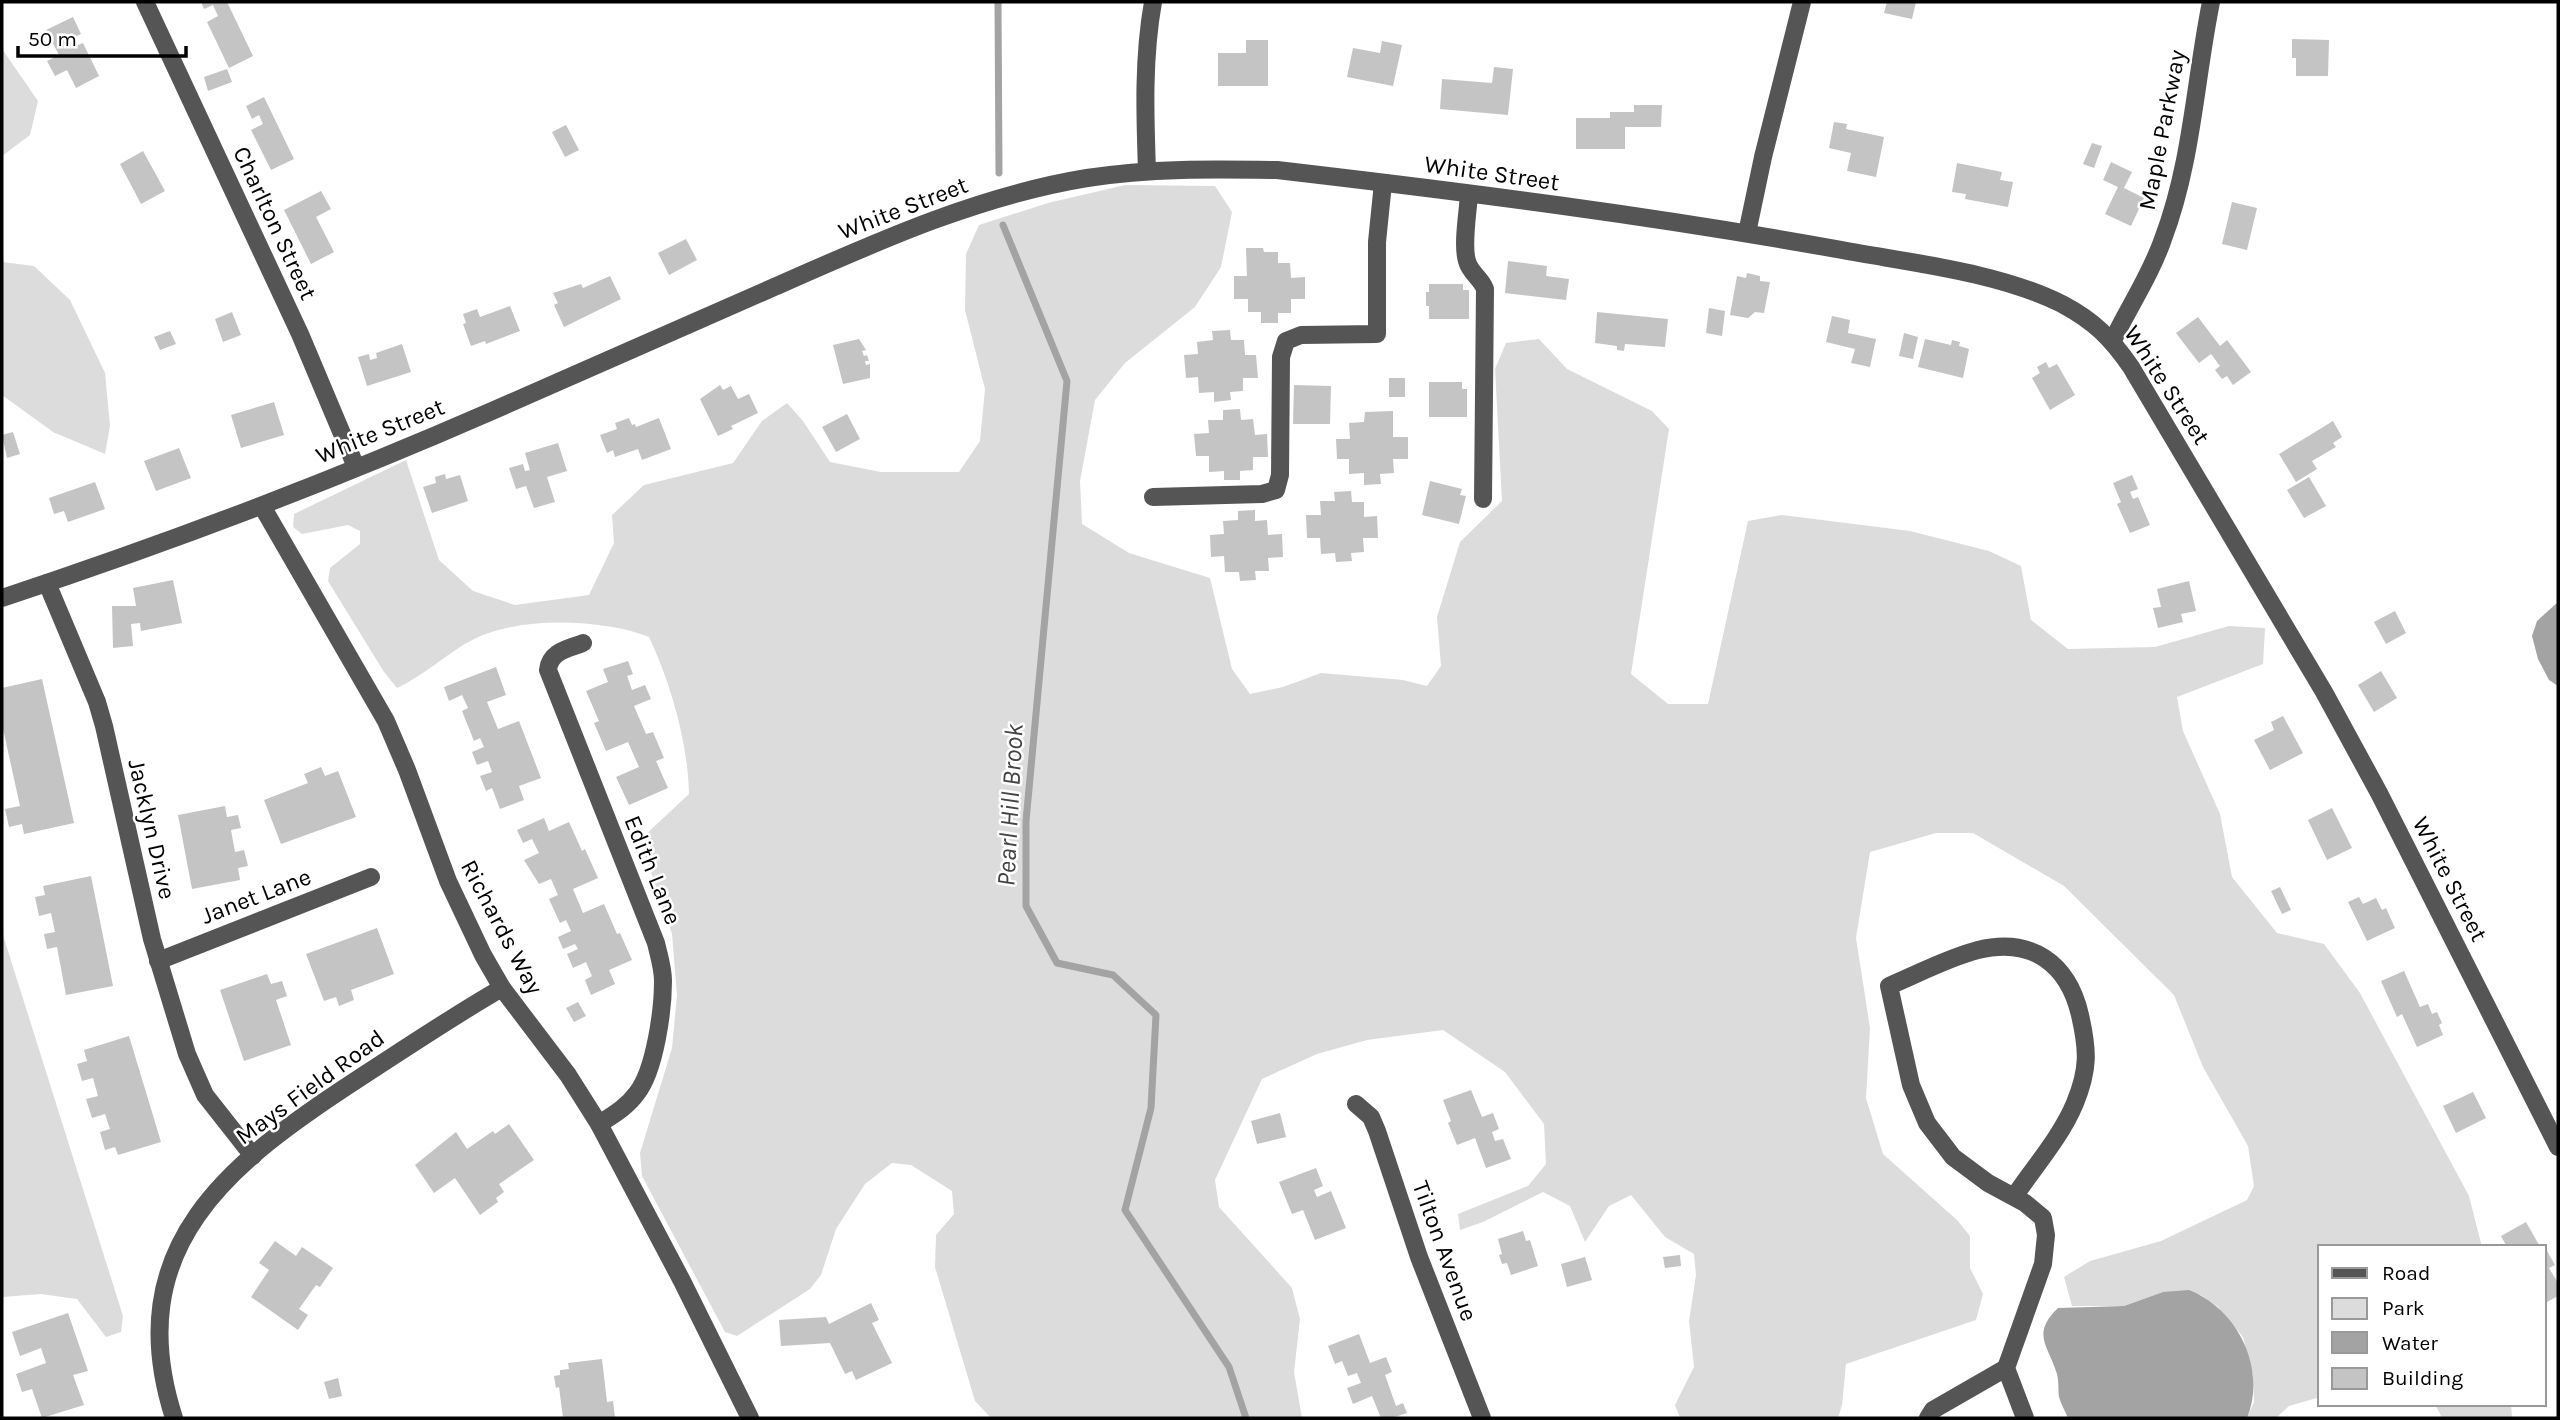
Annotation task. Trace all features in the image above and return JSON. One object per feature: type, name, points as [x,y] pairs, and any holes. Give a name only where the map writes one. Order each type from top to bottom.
[{"type":"street","name":"Charlton Street","points":[[145,2],[300,334],[356,467]]},
{"type":"street","points":[[1147,171],[1146,49],[1153,2]]},
{"type":"street","points":[[1747,233],[1802,2]]},
{"type":"street","name":"Maple Parkway","points":[[2113,341],[2163,241],[2178,193],[2211,2]]},
{"type":"street","name":"White Street","points":[[2,598],[262,506],[468,422],[890,236],[1027,191],[1086,179],[1147,171],[1277,170],[1747,233],[1959,272],[2029,291],[2091,321],[2113,341],[2131,367],[2323,692],[2379,793],[2558,1147]]},
{"type":"street","points":[[1153,497],[1262,494],[1276,490],[1280,475],[1281,357],[1286,341],[1301,335],[1377,334],[1377,242],[1383,183]]},
{"type":"street","points":[[1469,194],[1465,254],[1471,270],[1485,289],[1483,499]]},
{"type":"street","name":"Richards Way","points":[[262,506],[386,721],[403,759],[448,881],[502,988],[568,1075],[599,1124],[682,1281],[750,1418]]},
{"type":"street","name":"Jacklyn Drive","points":[[47,583],[97,702],[158,961],[195,1074],[211,1102],[253,1156]]},
{"type":"street","name":"Edith Lane","points":[[583,643],[555,654],[549,661],[548,670],[652,933],[663,980],[660,1017],[642,1087],[618,1113],[599,1124]]},
{"type":"street","name":"Janet Lane","points":[[158,961],[371,877]]},
{"type":"street","points":[[2014,1197],[2062,1128],[2075,1104],[2084,1076],[2087,1046],[2077,1002],[2060,969],[2038,953],[2007,948],[1979,950],[1889,986],[1911,1085],[1927,1123],[1953,1157],[1988,1183],[2025,1203],[2043,1219],[2046,1235],[2043,1264],[2007,1368],[2025,1418]]},
{"type":"street","name":"Mays Field Road","points":[[174,1418],[161,1362],[159,1318],[167,1276],[194,1217],[222,1184],[316,1106],[502,988]]},
{"type":"street","name":"Tilton Avenue","points":[[1356,1104],[1371,1117],[1377,1131],[1419,1257],[1482,1418]]},
{"type":"street","points":[[1928,1418],[1933,1410],[2007,1368]]},
{"type":"green space","points":[[2,49],[38,101],[30,135],[2,156]]},
{"type":"green space","points":[[1125,185],[1215,186],[1232,212],[1221,267],[1195,307],[1125,363],[1095,400],[1080,481],[1082,524],[1129,553],[1210,578],[1232,669],[1250,694],[1283,687],[1321,673],[1403,680],[1427,686],[1441,666],[1437,617],[1460,542],[1502,501],[1495,369],[1506,343],[1539,339],[1567,369],[1652,411],[1669,429],[1631,674],[1668,704],[1708,704],[1748,521],[1782,515],[1910,531],[1989,551],[2021,566],[2031,620],[2068,649],[2155,647],[2229,626],[2265,628],[2263,664],[2177,697],[2183,731],[2220,814],[2232,877],[2277,933],[2324,944],[2360,993],[2469,1196],[2481,1245],[2318,1245],[2318,1398],[2289,1406],[2276,1418],[2247,1418],[2254,1402],[2253,1376],[2243,1337],[2217,1306],[2201,1295],[2163,1292],[2124,1306],[2072,1306],[2064,1277],[2090,1261],[2161,1241],[2247,1200],[2254,1186],[2248,1146],[2203,1067],[2174,995],[2064,886],[1973,833],[1936,833],[1870,852],[1856,938],[1870,1028],[1866,1098],[1883,1154],[1957,1220],[1970,1236],[1970,1268],[1983,1294],[1976,1320],[1846,1364],[1838,1418],[1680,1418],[1675,1405],[1694,1367],[1689,1321],[1696,1275],[1694,1254],[1665,1237],[1631,1195],[1609,1206],[1585,1242],[1570,1206],[1543,1192],[1483,1222],[1460,1230],[1458,1214],[1528,1186],[1546,1164],[1544,1124],[1505,1072],[1443,1030],[1367,1040],[1317,1054],[1262,1079],[1215,1180],[1219,1207],[1292,1288],[1300,1319],[1294,1372],[1302,1418],[991,1418],[975,1401],[935,1267],[936,1235],[954,1214],[952,1191],[911,1165],[892,1163],[865,1184],[836,1229],[821,1275],[810,1289],[737,1336],[725,1332],[642,1176],[640,1153],[672,1048],[677,995],[672,934],[642,846],[643,837],[689,794],[677,714],[649,637],[609,626],[586,624],[514,626],[474,639],[397,688],[384,672],[328,581],[330,568],[360,544],[360,531],[348,525],[302,534],[293,527],[294,514],[406,460],[439,560],[473,591],[515,605],[589,595],[614,543],[612,515],[644,485],[733,463],[762,421],[787,403],[803,421],[830,462],[881,472],[959,472],[980,441],[985,389],[965,310],[966,254],[979,225],[1048,203]]},
{"type":"green space","points":[[2,262],[34,266],[70,300],[105,373],[110,426],[105,454],[53,432],[2,395]]},
{"type":"green space","points":[[2,932],[123,1316],[121,1332],[106,1337],[77,1299],[41,1294],[2,1297]]},
{"type":"green space","points":[[2436,1406],[2511,1406],[2512,1418],[2442,1418]]},
{"type":"water","points":[[2558,602],[2558,686],[2549,680],[2538,659],[2532,636],[2537,621]]},
{"type":"water","points":[[2189,1290],[2222,1311],[2244,1343],[2253,1380],[2247,1418],[2068,1418],[2059,1397],[2057,1374],[2043,1333],[2045,1325],[2058,1308],[2124,1306],[2163,1292]]},
{"type":"building","points":[[201,2],[227,2],[253,56],[229,68],[207,22],[218,16],[213,5],[204,9]]},
{"type":"building","points":[[1887,2],[1916,2],[1912,19],[1884,13]]},
{"type":"building","points":[[73,17],[81,34],[69,40],[73,47],[83,43],[99,76],[76,88],[67,70],[55,76],[47,61],[59,55],[46,30]]},
{"type":"building","points":[[2292,39],[2329,40],[2328,76],[2296,76]]},
{"type":"building","points":[[1246,40],[1268,40],[1268,86],[1218,86],[1218,53],[1246,53]]},
{"type":"building","points":[[1382,41],[1402,45],[1393,86],[1347,77],[1353,48],[1380,53]]},
{"type":"building","points":[[1494,67],[1513,69],[1508,115],[1440,109],[1442,79],[1492,83]]},
{"type":"building","points":[[227,69],[232,82],[208,91],[204,77]]},
{"type":"building","points":[[264,97],[294,159],[271,170],[251,130],[263,124],[259,115],[252,119],[246,106]]},
{"type":"building","points":[[1634,105],[1662,105],[1661,127],[1625,127],[1625,149],[1576,149],[1576,118],[1610,118],[1610,112],[1634,112]]},
{"type":"building","points":[[1834,122],[1847,124],[1846,129],[1884,137],[1876,177],[1847,171],[1851,153],[1829,148]]},
{"type":"building","points":[[566,125],[579,150],[565,157],[552,132]]},
{"type":"building","points":[[2092,143],[2102,146],[2094,168],[2083,164]]},
{"type":"building","points":[[143,151],[165,191],[141,204],[120,164]]},
{"type":"building","points":[[2111,162],[2132,172],[2124,188],[2144,198],[2131,226],[2105,214],[2118,187],[2103,180]]},
{"type":"building","points":[[1957,163],[2002,172],[2000,180],[2013,182],[2008,207],[1965,199],[1966,194],[1952,192]]},
{"type":"building","points":[[321,191],[331,209],[316,217],[334,252],[311,264],[284,210]]},
{"type":"building","points":[[2232,202],[2257,208],[2247,250],[2222,244]]},
{"type":"building","points":[[686,239],[697,260],[669,275],[658,253]]},
{"type":"building","points":[[1246,248],[1263,248],[1264,252],[1278,252],[1278,263],[1290,263],[1291,278],[1305,277],[1305,299],[1291,299],[1291,313],[1278,313],[1278,323],[1261,323],[1261,312],[1248,312],[1248,299],[1234,299],[1234,276],[1247,276]]},
{"type":"building","points":[[1508,261],[1547,266],[1546,276],[1569,279],[1566,300],[1505,293]]},
{"type":"building","points":[[1747,273],[1760,276],[1760,281],[1770,282],[1764,313],[1755,312],[1748,318],[1730,315],[1737,276],[1746,278]]},
{"type":"building","points":[[610,276],[621,299],[564,327],[554,305],[558,303],[553,293],[581,284],[583,288]]},
{"type":"building","points":[[1429,284],[1463,284],[1463,290],[1469,290],[1469,319],[1429,319],[1426,292],[1429,292]]},
{"type":"building","points":[[510,306],[520,331],[486,344],[485,341],[471,346],[463,324],[466,323],[463,314],[477,309],[480,317]]},
{"type":"building","points":[[1709,308],[1725,311],[1722,336],[1706,333]]},
{"type":"building","points":[[232,312],[241,335],[223,342],[215,319]]},
{"type":"building","points":[[1597,312],[1668,319],[1665,347],[1625,344],[1624,351],[1617,350],[1617,346],[1595,343]]},
{"type":"building","points":[[1832,316],[1850,320],[1848,333],[1876,339],[1870,367],[1851,363],[1855,349],[1826,342]]},
{"type":"building","points":[[2198,317],[2220,346],[2227,340],[2251,372],[2233,385],[2227,376],[2222,379],[2215,370],[2220,366],[2211,354],[2199,363],[2176,333]]},
{"type":"building","points":[[1230,330],[1231,340],[1244,340],[1245,355],[1256,355],[1258,378],[1243,378],[1243,391],[1230,392],[1231,400],[1214,402],[1214,392],[1199,393],[1198,377],[1186,378],[1184,355],[1198,354],[1197,342],[1213,340],[1212,331]]},
{"type":"building","points":[[170,331],[176,344],[160,350],[154,337]]},
{"type":"building","points":[[1904,333],[1918,337],[1913,359],[1899,356]]},
{"type":"building","points":[[859,339],[866,350],[862,351],[864,356],[867,355],[869,361],[865,361],[866,365],[870,364],[870,378],[843,384],[833,345]]},
{"type":"building","points":[[1925,339],[1951,345],[1952,340],[1969,349],[1963,378],[1918,367]]},
{"type":"building","points":[[402,344],[411,372],[367,386],[358,357],[369,354],[370,360],[377,358],[376,353]]},
{"type":"building","points":[[2046,362],[2049,368],[2057,364],[2075,395],[2050,410],[2032,378],[2040,373],[2037,367]]},
{"type":"building","points":[[1389,378],[1405,378],[1405,397],[1389,397]]},
{"type":"building","points":[[1429,382],[1462,382],[1462,389],[1467,389],[1467,417],[1429,417]]},
{"type":"building","points":[[720,385],[723,390],[731,386],[738,399],[749,394],[758,413],[731,426],[733,429],[718,436],[700,399]]},
{"type":"building","points":[[1294,385],[1331,386],[1330,424],[1293,424]]},
{"type":"building","points":[[274,402],[284,435],[241,448],[231,415]]},
{"type":"building","points":[[1240,409],[1241,420],[1253,419],[1255,435],[1267,434],[1268,457],[1253,457],[1253,470],[1240,471],[1240,480],[1224,480],[1224,471],[1209,472],[1209,456],[1196,456],[1194,434],[1209,433],[1208,420],[1223,420],[1223,410]]},
{"type":"building","points":[[1393,411],[1393,437],[1408,437],[1408,459],[1393,459],[1394,473],[1380,474],[1381,484],[1364,485],[1364,473],[1349,474],[1349,459],[1337,459],[1336,439],[1350,439],[1349,423],[1364,422],[1365,412]]},
{"type":"building","points":[[847,414],[860,439],[836,452],[822,427]]},
{"type":"building","points":[[629,418],[636,427],[659,418],[671,449],[642,460],[638,449],[615,457],[613,450],[607,453],[600,435],[617,429],[615,423]]},
{"type":"building","points":[[2333,421],[2342,437],[2333,443],[2336,447],[2312,461],[2317,469],[2296,482],[2279,454]]},
{"type":"building","points":[[13,432],[20,454],[7,458],[2,435]]},
{"type":"building","points":[[558,443],[567,471],[547,477],[555,502],[534,508],[526,486],[516,489],[509,468],[523,464],[525,471],[530,470],[525,453]]},
{"type":"building","points":[[179,448],[191,478],[156,491],[144,461]]},
{"type":"building","points":[[445,474],[446,479],[460,475],[468,501],[432,513],[423,487],[436,483],[435,477]]},
{"type":"building","points":[[2132,475],[2138,489],[2130,492],[2133,499],[2138,497],[2150,525],[2130,533],[2117,504],[2121,502],[2113,483]]},
{"type":"building","points":[[2309,477],[2326,506],[2304,518],[2287,490]]},
{"type":"building","points":[[1430,481],[1462,489],[1460,495],[1466,496],[1459,524],[1422,515]]},
{"type":"building","points":[[95,482],[105,509],[68,522],[64,511],[54,514],[49,498]]},
{"type":"building","points":[[1351,491],[1352,502],[1364,502],[1364,517],[1377,516],[1378,538],[1363,538],[1364,552],[1351,553],[1352,561],[1336,562],[1335,553],[1321,554],[1320,538],[1307,538],[1306,515],[1321,515],[1320,501],[1335,501],[1334,492]]},
{"type":"building","points":[[1255,510],[1255,521],[1267,520],[1268,535],[1282,534],[1283,557],[1268,558],[1269,571],[1255,571],[1256,580],[1240,581],[1239,572],[1225,572],[1224,556],[1211,557],[1210,535],[1224,534],[1223,521],[1238,520],[1238,511]]},
{"type":"building","points":[[173,580],[182,623],[141,631],[140,623],[131,624],[133,646],[113,648],[112,606],[136,606],[133,588]]},
{"type":"building","points":[[2189,581],[2196,611],[2181,614],[2183,622],[2158,628],[2153,608],[2161,607],[2157,589]]},
{"type":"building","points":[[2395,611],[2406,633],[2386,644],[2374,622]]},
{"type":"building","points":[[628,661],[633,674],[627,676],[632,690],[645,685],[651,699],[634,706],[646,734],[653,732],[664,758],[656,761],[668,788],[629,805],[616,777],[639,767],[628,742],[606,751],[594,723],[599,721],[586,691],[608,682],[603,669]]},
{"type":"building","points":[[496,667],[506,695],[487,702],[498,729],[519,721],[541,778],[519,786],[524,800],[500,809],[492,788],[486,791],[480,776],[492,772],[488,761],[477,765],[472,752],[484,747],[480,738],[474,741],[462,711],[468,708],[462,695],[449,701],[444,687]]},
{"type":"building","points":[[2381,671],[2397,698],[2374,712],[2358,685]]},
{"type":"building","points":[[42,679],[74,823],[24,834],[22,824],[9,827],[5,809],[20,806],[2,724],[2,688]]},
{"type":"building","points":[[2283,716],[2303,753],[2270,770],[2254,740],[2274,730],[2271,722]]},
{"type":"building","points":[[321,767],[325,776],[338,771],[356,817],[281,844],[264,800],[308,783],[304,774]]},
{"type":"building","points":[[225,806],[227,817],[238,815],[241,828],[231,830],[235,852],[244,850],[248,866],[238,868],[240,880],[192,889],[178,815]]},
{"type":"building","points":[[2332,808],[2352,848],[2327,860],[2308,820]]},
{"type":"building","points":[[544,818],[549,831],[569,822],[598,878],[573,889],[583,913],[604,904],[632,960],[609,970],[615,984],[591,995],[585,980],[592,976],[586,962],[573,968],[567,954],[578,949],[575,944],[563,949],[558,937],[571,931],[566,920],[560,923],[549,899],[558,895],[551,879],[539,884],[524,860],[539,853],[532,839],[523,843],[517,830]]},
{"type":"building","points":[[91,876],[113,986],[66,995],[57,947],[47,949],[44,934],[55,932],[51,913],[39,916],[35,897],[45,895],[43,886]]},
{"type":"building","points":[[2280,887],[2291,910],[2282,914],[2271,891]]},
{"type":"building","points":[[2359,897],[2363,904],[2376,898],[2382,910],[2386,908],[2395,928],[2367,941],[2348,902]]},
{"type":"building","points":[[377,928],[394,974],[351,990],[354,1000],[339,1006],[336,997],[324,1001],[306,954]]},
{"type":"building","points":[[2404,971],[2420,1007],[2428,1004],[2432,1014],[2437,1012],[2442,1023],[2439,1025],[2443,1035],[2417,1047],[2402,1014],[2397,1017],[2381,981]]},
{"type":"building","points":[[267,974],[271,984],[282,981],[287,996],[276,1000],[291,1045],[244,1061],[220,990]]},
{"type":"building","points":[[578,1002],[586,1016],[574,1022],[566,1008]]},
{"type":"building","points":[[129,1036],[161,1142],[118,1155],[115,1147],[105,1150],[100,1132],[110,1129],[105,1114],[92,1118],[86,1099],[98,1096],[93,1078],[82,1081],[77,1064],[87,1061],[84,1050]]},
{"type":"building","points":[[1471,1090],[1482,1117],[1493,1113],[1499,1129],[1492,1132],[1495,1141],[1503,1139],[1511,1159],[1486,1168],[1475,1138],[1457,1145],[1443,1100]]},
{"type":"building","points":[[2473,1092],[2486,1118],[2456,1133],[2443,1106]]},
{"type":"building","points":[[1280,1113],[1286,1137],[1257,1144],[1251,1121]]},
{"type":"building","points":[[509,1124],[534,1160],[499,1184],[504,1192],[496,1198],[498,1202],[480,1215],[455,1178],[434,1193],[415,1165],[456,1132],[467,1149],[493,1131],[495,1134]]},
{"type":"building","points":[[1316,1168],[1323,1186],[1314,1190],[1317,1197],[1331,1191],[1346,1228],[1315,1240],[1303,1210],[1292,1214],[1279,1182]]},
{"type":"building","points":[[2526,1222],[2539,1245],[2506,1245],[2501,1236]]},
{"type":"building","points":[[1523,1231],[1526,1241],[1530,1240],[1538,1266],[1511,1275],[1507,1263],[1502,1264],[1498,1239]]},
{"type":"building","points":[[275,1241],[296,1256],[302,1247],[333,1268],[320,1287],[316,1285],[299,1309],[308,1315],[298,1330],[251,1297],[269,1270],[259,1263]]},
{"type":"building","points":[[2546,1249],[2555,1265],[2549,1268],[2558,1283],[2558,1296],[2547,1302]]},
{"type":"building","points":[[1680,1255],[1681,1266],[1665,1268],[1663,1257]]},
{"type":"building","points":[[1585,1257],[1592,1280],[1567,1287],[1561,1264]]},
{"type":"building","points":[[871,1303],[879,1320],[872,1323],[892,1363],[856,1380],[852,1371],[845,1374],[830,1343],[781,1346],[779,1320],[826,1317],[829,1324]]},
{"type":"building","points":[[68,1313],[88,1371],[73,1375],[84,1405],[42,1418],[32,1389],[22,1392],[16,1374],[46,1363],[41,1348],[20,1356],[12,1332]]},
{"type":"building","points":[[1359,1334],[1370,1363],[1386,1357],[1392,1372],[1385,1375],[1396,1406],[1403,1403],[1407,1413],[1381,1418],[1372,1396],[1353,1404],[1347,1388],[1361,1383],[1357,1373],[1348,1376],[1342,1361],[1335,1364],[1328,1346]]},
{"type":"building","points":[[602,1359],[607,1402],[613,1401],[615,1418],[563,1418],[559,1387],[556,1388],[554,1376],[560,1375],[560,1370],[569,1369],[568,1363]]},
{"type":"building","points":[[338,1378],[342,1396],[329,1399],[324,1382]]},
{"type":"waterway","name":"Pearl Hill Brook","points":[[998,2],[999,173]]},
{"type":"waterway","name":"Pearl Hill Brook","points":[[1003,225],[1067,381],[1026,821],[1026,906],[1057,963],[1113,975],[1156,1015],[1151,1108],[1125,1210],[1229,1367],[1246,1418]]}]
